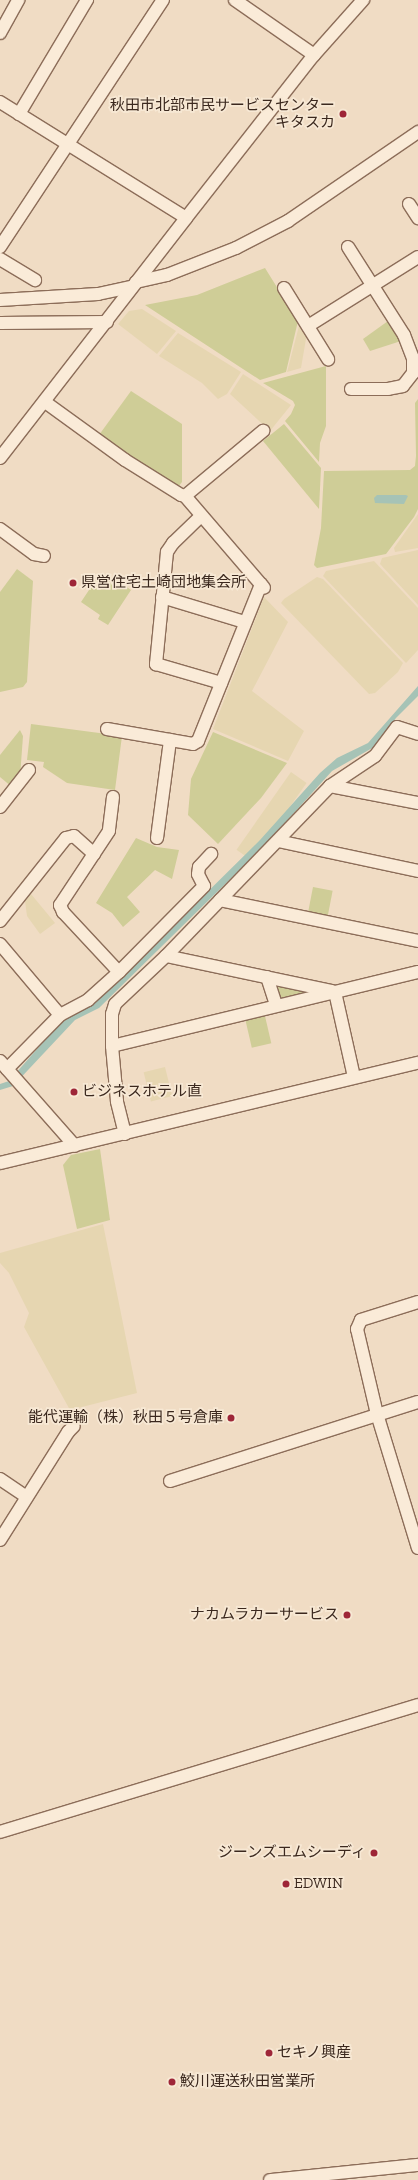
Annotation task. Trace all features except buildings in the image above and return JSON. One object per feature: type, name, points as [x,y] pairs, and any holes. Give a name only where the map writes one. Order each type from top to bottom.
[{"type":"street","points":[[0,33],[18,0]]},
{"type":"street","points":[[19,114],[87,0]]},
{"type":"street","points":[[0,246],[163,0]]},
{"type":"street","points":[[235,0],[314,55]]},
{"type":"street","points":[[0,458],[314,55],[363,0]]},
{"type":"street","points":[[0,102],[186,218]]},
{"type":"street","points":[[0,300],[98,294],[167,275],[236,248],[281,224],[393,152],[418,132]]},
{"type":"street","points":[[409,204],[418,218]]},
{"type":"street","points":[[348,248],[404,335],[413,358],[413,373],[403,386],[388,389],[351,389]]},
{"type":"street","points":[[308,326],[418,257]]},
{"type":"street","points":[[0,258],[34,280]]},
{"type":"street","points":[[284,288],[328,359]]},
{"type":"street","points":[[0,323],[107,322]]},
{"type":"street","points":[[45,402],[125,460],[185,496],[263,586],[245,622],[198,741],[194,744],[107,729]]},
{"type":"street","points":[[185,496],[262,431]]},
{"type":"street","points":[[201,516],[173,543],[168,552],[156,664],[221,683]]},
{"type":"street","points":[[0,529],[34,554],[44,556]]},
{"type":"street","points":[[162,597],[245,622]]},
{"type":"street","points":[[125,1134],[117,1101],[112,1046],[112,1014],[115,1004],[166,956],[330,786],[374,756],[397,727],[418,734]]},
{"type":"street","points":[[157,838],[170,740]]},
{"type":"street","points":[[0,808],[29,770]]},
{"type":"street","points":[[330,786],[418,802]]},
{"type":"street","points":[[113,797],[109,831],[60,904],[63,912],[119,972]]},
{"type":"street","points":[[0,921],[66,838],[74,836],[94,854]]},
{"type":"street","points":[[278,841],[418,871]]},
{"type":"street","points":[[75,1146],[9,1071],[60,1015],[88,1000],[119,972],[204,886],[198,874],[199,867],[211,854]]},
{"type":"street","points":[[220,900],[418,941]]},
{"type":"street","points":[[0,944],[60,1015]]},
{"type":"street","points":[[166,956],[335,992]]},
{"type":"street","points":[[112,1046],[276,1005],[418,972]]},
{"type":"street","points":[[267,977],[276,1005]]},
{"type":"street","points":[[335,992],[354,1077]]},
{"type":"street","points":[[0,1163],[125,1134],[354,1077],[418,1063]]},
{"type":"street","points":[[418,1302],[361,1320],[357,1329],[378,1414],[418,1548]]},
{"type":"street","points":[[170,1481],[418,1402]]},
{"type":"street","points":[[0,1540],[68,1432],[74,1426]]},
{"type":"street","points":[[0,1479],[27,1497]]},
{"type":"street","points":[[0,1832],[418,1705]]},
{"type":"street","points":[[270,2180],[418,2165]]},
{"type":"shaded area","points":[[265,268],[298,321],[286,372],[260,380],[145,305],[197,295]]},
{"type":"shaded area","points":[[142,309],[176,331],[157,354],[118,324],[129,311]]},
{"type":"shaded area","points":[[388,321],[401,341],[370,351],[363,339]]},
{"type":"shaded area","points":[[300,322],[307,333],[301,368],[287,372]]},
{"type":"shaded area","points":[[178,333],[241,372],[227,394],[218,399],[202,383],[159,356]]},
{"type":"shaded area","points":[[326,366],[326,426],[320,443],[319,462],[285,421],[291,414],[295,405],[293,401],[263,383]]},
{"type":"shaded area","points":[[243,374],[291,405],[270,431],[230,394]]},
{"type":"shaded area","points":[[131,391],[182,424],[182,482],[178,487],[99,435]]},
{"type":"shaded area","points":[[418,399],[418,509],[414,517],[386,554],[317,568],[314,565],[321,528],[324,471],[410,470],[415,466],[415,403]]},
{"type":"shaded area","points":[[284,424],[321,468],[319,509],[263,441]]},
{"type":"shaded area","points":[[377,495],[408,496],[404,504],[375,503],[374,498]]},
{"type":"shaded area","points":[[418,514],[418,548],[395,552],[394,548]]},
{"type":"shaded area","points":[[418,550],[418,605],[380,564],[382,558]]},
{"type":"shaded area","points":[[374,561],[418,608],[418,650],[406,663],[323,576],[326,571]]},
{"type":"shaded area","points":[[17,569],[33,581],[27,682],[23,687],[0,692],[0,592]]},
{"type":"shaded area","points":[[317,577],[323,579],[403,663],[398,672],[375,693],[369,694],[281,603],[284,599]]},
{"type":"shaded area","points":[[97,578],[115,579],[131,590],[108,625],[98,619],[100,615],[81,602]]},
{"type":"shaded area","points":[[264,597],[288,622],[252,691],[304,731],[288,761],[213,729]]},
{"type":"shaded area","points":[[418,686],[418,696],[396,718],[374,747],[332,771],[265,845],[99,1008],[75,1020],[13,1086],[0,1090],[0,1084],[9,1081],[58,1025],[101,997],[260,840],[320,773],[337,758],[368,743]]},
{"type":"shaded area","points":[[31,724],[122,736],[115,790],[67,783],[43,767],[44,762],[27,760]]},
{"type":"shaded area","points":[[20,730],[23,736],[20,777],[12,787],[0,777],[0,755]]},
{"type":"shaded area","points":[[213,732],[287,763],[261,798],[218,844],[188,815],[191,779]]},
{"type":"shaded area","points":[[291,772],[307,783],[252,861],[237,850]]},
{"type":"shaded area","points":[[136,838],[157,847],[179,850],[172,879],[155,870],[127,897],[140,912],[123,927],[112,913],[96,903]]},
{"type":"shaded area","points":[[313,887],[333,891],[327,918],[308,914]]},
{"type":"shaded area","points":[[31,894],[55,923],[40,934],[27,916],[25,901]]},
{"type":"shaded area","points":[[273,984],[304,990],[307,993],[278,1000]]},
{"type":"shaded area","points":[[265,1016],[271,1043],[252,1048],[246,1020]]},
{"type":"shaded area","points":[[165,1067],[172,1096],[151,1101],[144,1072]]},
{"type":"shaded area","points":[[100,1149],[110,1220],[77,1229],[63,1165],[71,1155]]},
{"type":"shaded area","points":[[103,1224],[137,1393],[70,1410],[24,1327],[29,1313],[9,1273],[0,1263],[0,1253]]},
{"type":"place","name":"秋田市北部市民サービスセンター キタスカ","points":[[343,114]]},
{"type":"place","name":"県営住宅土崎団地集会所","points":[[73,583]]},
{"type":"place","name":"ビジネスホテル直","points":[[74,1092]]},
{"type":"place","name":"能代運輸（株）秋田５号倉庫","points":[[231,1418]]},
{"type":"place","name":"ナカムラカーサービス","points":[[347,1615]]},
{"type":"place","name":"ジーンズエムシーディ","points":[[374,1853]]},
{"type":"place","name":"EDWIN","points":[[286,1884]]},
{"type":"place","name":"セキノ興産","points":[[269,2053]]},
{"type":"place","name":"鮫川運送秋田営業所","points":[[172,2082]]}]
